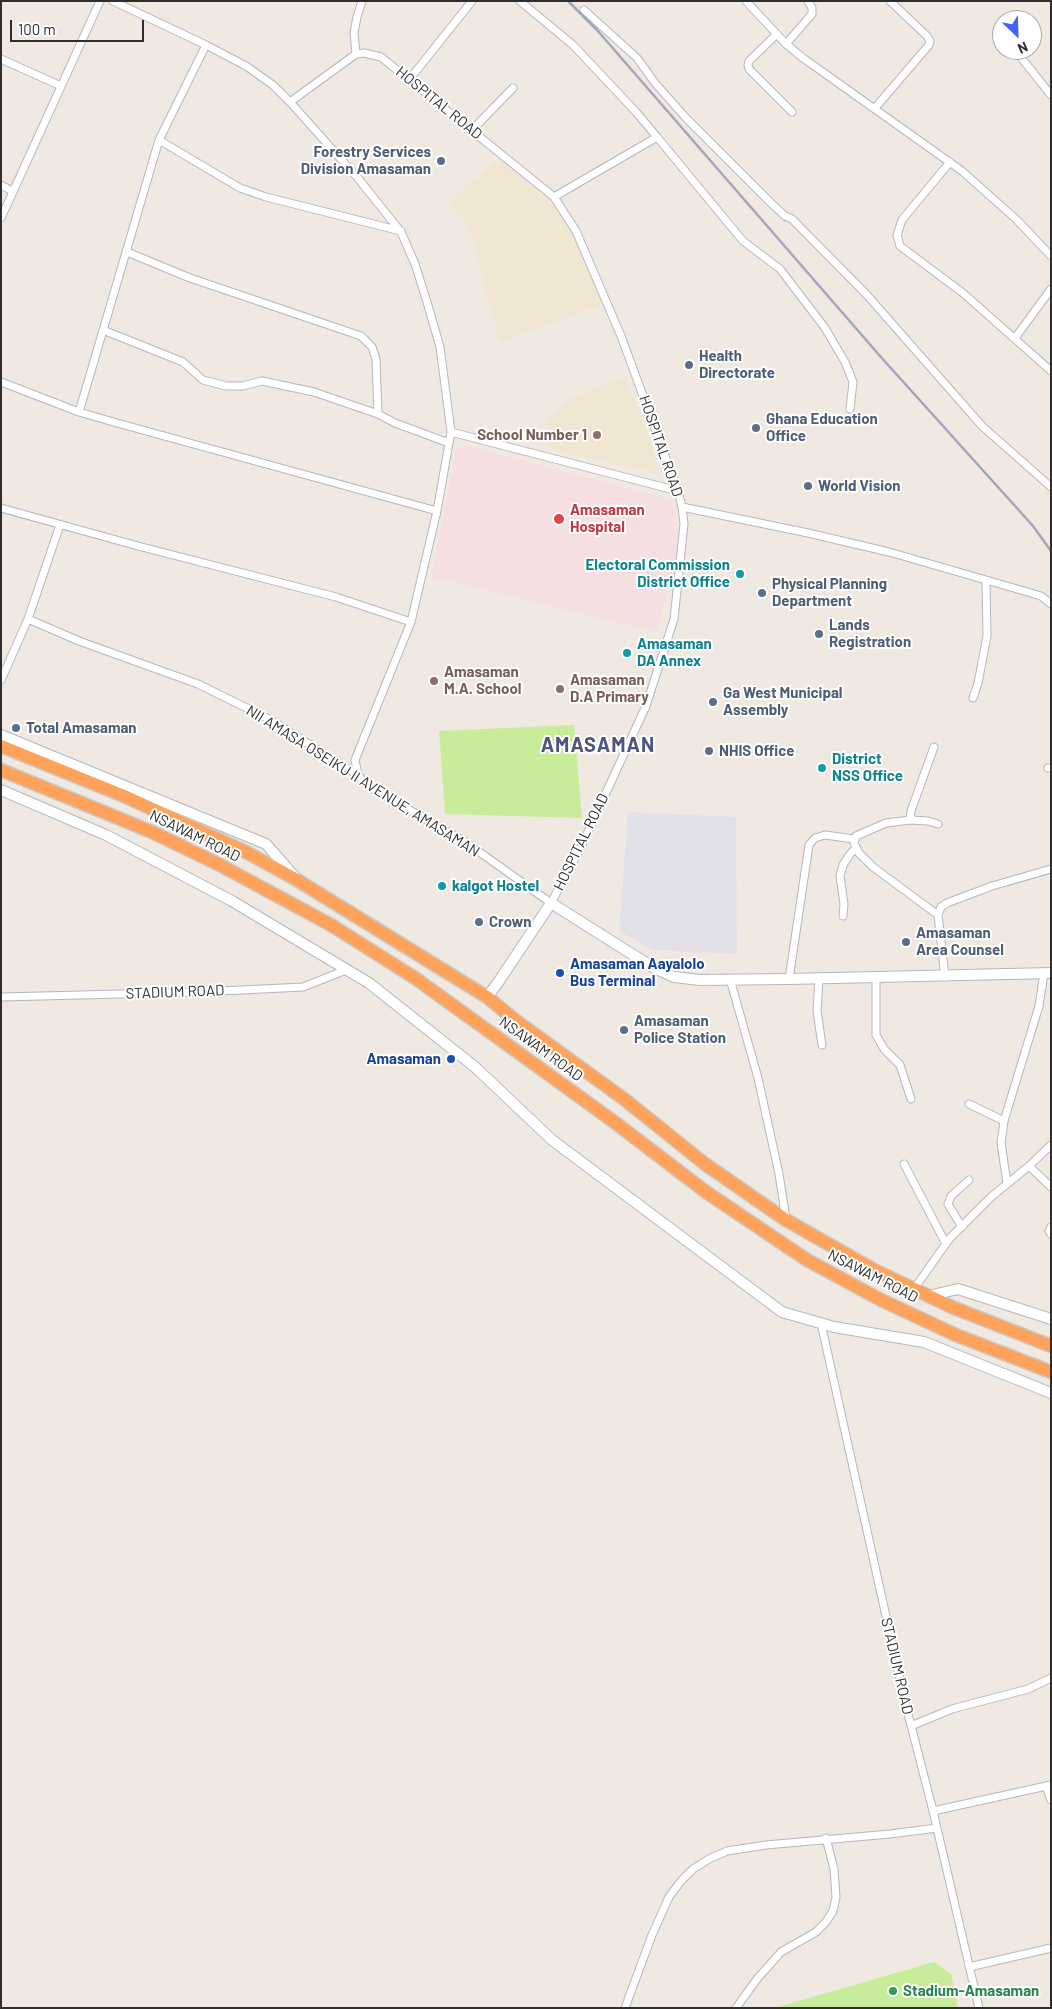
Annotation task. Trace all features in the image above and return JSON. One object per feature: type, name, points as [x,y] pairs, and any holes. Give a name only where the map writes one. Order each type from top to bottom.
[{"type":"highway","name":"NSAWAM ROAD","points":[[1,746],[124,796],[246,852],[297,880],[487,997],[515,1020],[624,1099],[705,1164],[786,1220],[874,1270],[928,1296],[1051,1346]]},
{"type":"highway","name":"NSAWAM ROAD","points":[[1,770],[160,836],[218,864],[332,925],[415,978],[613,1121],[706,1192],[807,1260],[881,1300],[956,1335],[1051,1372]]},
{"type":"main road","points":[[1,735],[266,844],[297,880]]},
{"type":"main road","points":[[1,790],[106,835],[232,901],[369,983],[475,1067],[552,1140],[782,1312],[821,1323],[924,1342],[1051,1393]]},
{"type":"main road","points":[[551,903],[654,968],[674,977],[700,980],[945,977],[1047,973]]},
{"type":"main road","name":"HOSPITAL ROAD","points":[[487,997],[551,903]]},
{"type":"main road","points":[[928,1296],[958,1290],[1051,1319]]},
{"type":"street","points":[[1,218],[100,1]]},
{"type":"street","points":[[113,1],[206,45],[260,75],[290,102],[381,204],[401,232],[415,264],[440,347],[451,432],[437,511],[411,622],[355,760],[358,775]]},
{"type":"street","points":[[290,102],[356,54],[354,34],[362,1]]},
{"type":"street","points":[[409,80],[472,1]]},
{"type":"street","points":[[520,1],[573,45],[657,137],[743,241],[780,269],[825,328],[845,362],[853,382],[850,409]]},
{"type":"street","points":[[746,1],[786,44],[950,162],[1017,220],[1051,256]]},
{"type":"street","points":[[786,44],[812,14],[812,8],[808,1]]},
{"type":"street","points":[[875,108],[929,45],[930,40],[890,1]]},
{"type":"street","points":[[584,10],[637,58],[655,83],[692,125],[771,203],[785,216],[792,219],[867,295],[982,426],[1051,488]]},
{"type":"street","points":[[777,34],[749,61],[749,69],[792,112]]},
{"type":"street","points":[[79,412],[159,140],[206,45]]},
{"type":"street","name":"HOSPITAL ROAD","points":[[356,54],[364,53],[382,57],[473,129],[554,197],[576,231],[621,336],[678,491],[682,507],[684,524],[674,619],[646,706],[582,845],[551,903]]},
{"type":"street","points":[[1,59],[60,86]]},
{"type":"street","points":[[1023,60],[1051,94]]},
{"type":"street","points":[[473,129],[513,88]]},
{"type":"street","points":[[554,197],[657,137]]},
{"type":"street","points":[[159,140],[240,188],[266,197],[401,232]]},
{"type":"street","points":[[950,162],[902,220],[898,235],[900,246],[963,293],[1051,371]]},
{"type":"street","points":[[1,186],[12,191]]},
{"type":"street","points":[[127,252],[190,278],[362,336],[372,347],[376,359],[378,414]]},
{"type":"street","points":[[1015,338],[1051,289]]},
{"type":"street","points":[[103,330],[183,362],[202,380],[226,386],[243,386],[262,381],[314,392],[378,414],[395,423],[449,443]]},
{"type":"street","points":[[1,382],[79,412],[437,511]]},
{"type":"street","points":[[451,432],[678,491]]},
{"type":"street","points":[[682,507],[890,552],[1041,596],[1051,604]]},
{"type":"street","points":[[1,508],[336,597],[411,622]]},
{"type":"street","points":[[1,680],[28,619],[60,525]]},
{"type":"street","points":[[973,698],[978,683],[987,636],[986,580]]},
{"type":"street","name":"NII AMASA OSEIKU II AVENUE, AMASAMAN","points":[[28,619],[79,642],[198,684],[271,720],[358,775],[369,787],[464,841],[551,903]]},
{"type":"street","points":[[910,820],[911,811],[934,747]]},
{"type":"street","points":[[854,839],[856,836],[886,823],[910,820],[928,821],[938,824]]},
{"type":"street","points":[[789,979],[809,846],[815,838],[825,835],[854,839]]},
{"type":"street","points":[[854,839],[856,848],[874,867],[938,915]]},
{"type":"street","points":[[843,916],[844,904],[840,876],[843,865],[856,848]]},
{"type":"street","points":[[945,977],[938,915],[941,908],[947,902],[992,886],[1051,869]]},
{"type":"street","name":"STADIUM ROAD","points":[[1,997],[200,992],[303,987],[346,970]]},
{"type":"street","points":[[1007,1183],[1001,1143],[1004,1121],[1039,1006],[1047,973]]},
{"type":"street","points":[[876,977],[876,1035],[884,1049],[900,1065],[911,1099]]},
{"type":"street","points":[[819,978],[817,1011],[822,1045]]},
{"type":"street","points":[[730,979],[758,1078],[779,1174],[786,1220]]},
{"type":"street","points":[[969,1104],[1004,1121]]},
{"type":"street","points":[[914,1289],[946,1244],[962,1227],[991,1197],[1051,1145]]},
{"type":"street","points":[[904,1164],[946,1244]]},
{"type":"street","points":[[1029,1166],[1051,1187]]},
{"type":"street","points":[[962,1227],[948,1204],[951,1196],[969,1180]]},
{"type":"street","points":[[1051,1227],[1049,1230],[1051,1234]]},
{"type":"street","name":"STADIUM ROAD","points":[[821,1323],[911,1726],[979,2008]]},
{"type":"street","points":[[911,1726],[952,1710],[1028,1688],[1051,1678]]},
{"type":"street","points":[[933,1811],[1048,1786],[1051,1800]]},
{"type":"street","points":[[625,2008],[652,1935],[669,1897],[680,1881],[693,1868],[727,1850],[826,1838],[890,1834],[937,1828]]},
{"type":"street","points":[[736,2008],[757,1979],[782,1952],[816,1932],[833,1911],[836,1888],[834,1869],[826,1838]]},
{"type":"street","points":[[969,1967],[1051,1948]]},
{"type":"shaded area","points":[[499,158],[560,211],[571,225],[602,305],[500,342],[469,227],[449,202]]},
{"type":"shaded area","name":"School Number 1","points":[[626,377],[661,473],[550,450],[546,421],[571,398]]},
{"type":"shaded area","name":"Amasaman Hospital","points":[[466,445],[672,500],[679,539],[657,632],[432,577],[456,450]]},
{"type":"shaded area","points":[[628,812],[736,817],[737,954],[653,950],[619,931]]},
{"type":"green space","points":[[574,725],[582,818],[445,814],[439,731]]},
{"type":"green space","name":"Stadium-Amasaman","points":[[934,1962],[951,1974],[958,2008],[774,2008]]},
{"type":"railway","points":[[568,1],[597,30],[880,356],[1033,526],[1051,551]]},
{"type":"place","name":"Forestry Services Division Amasaman","points":[[441,161]]},
{"type":"place","name":"Health Directorate","points":[[689,365]]},
{"type":"place","name":"Ghana Education Office","points":[[756,428]]},
{"type":"place","name":"School Number 1","points":[[597,435]]},
{"type":"place","name":"World Vision","points":[[808,486]]},
{"type":"place","name":"Amasaman Hospital","points":[[559,519]]},
{"type":"place","name":"Electoral Commission District Office","points":[[740,574]]},
{"type":"place","name":"Physical Planning Department","points":[[762,593]]},
{"type":"place","name":"Lands Registration","points":[[819,634]]},
{"type":"place","name":"Amasaman DA Annex","points":[[627,653]]},
{"type":"place","name":"Amasaman M.A. School","points":[[434,681]]},
{"type":"place","name":"Amasaman D.A Primary","points":[[560,689]]},
{"type":"place","name":"Ga West Municipal Assembly","points":[[713,702]]},
{"type":"place","name":"Total Amasaman","points":[[16,728]]},
{"type":"place","name":"NHIS Office","points":[[709,751]]},
{"type":"place","name":"District NSS Office","points":[[822,768]]},
{"type":"place","name":"kalgot Hostel","points":[[442,886]]},
{"type":"place","name":"Crown","points":[[479,922]]},
{"type":"place","name":"Amasaman Area Counsel","points":[[906,942]]},
{"type":"place","name":"Amasaman Aayalolo Bus Terminal","points":[[560,973]]},
{"type":"place","name":"Amasaman Police Station","points":[[624,1030]]},
{"type":"place","name":"Amasaman","points":[[451,1059]]},
{"type":"place","name":"Stadium-Amasaman","points":[[893,1991]]},
{"type":"district","name":"AMASAMAN","points":[[598,745]]}]
